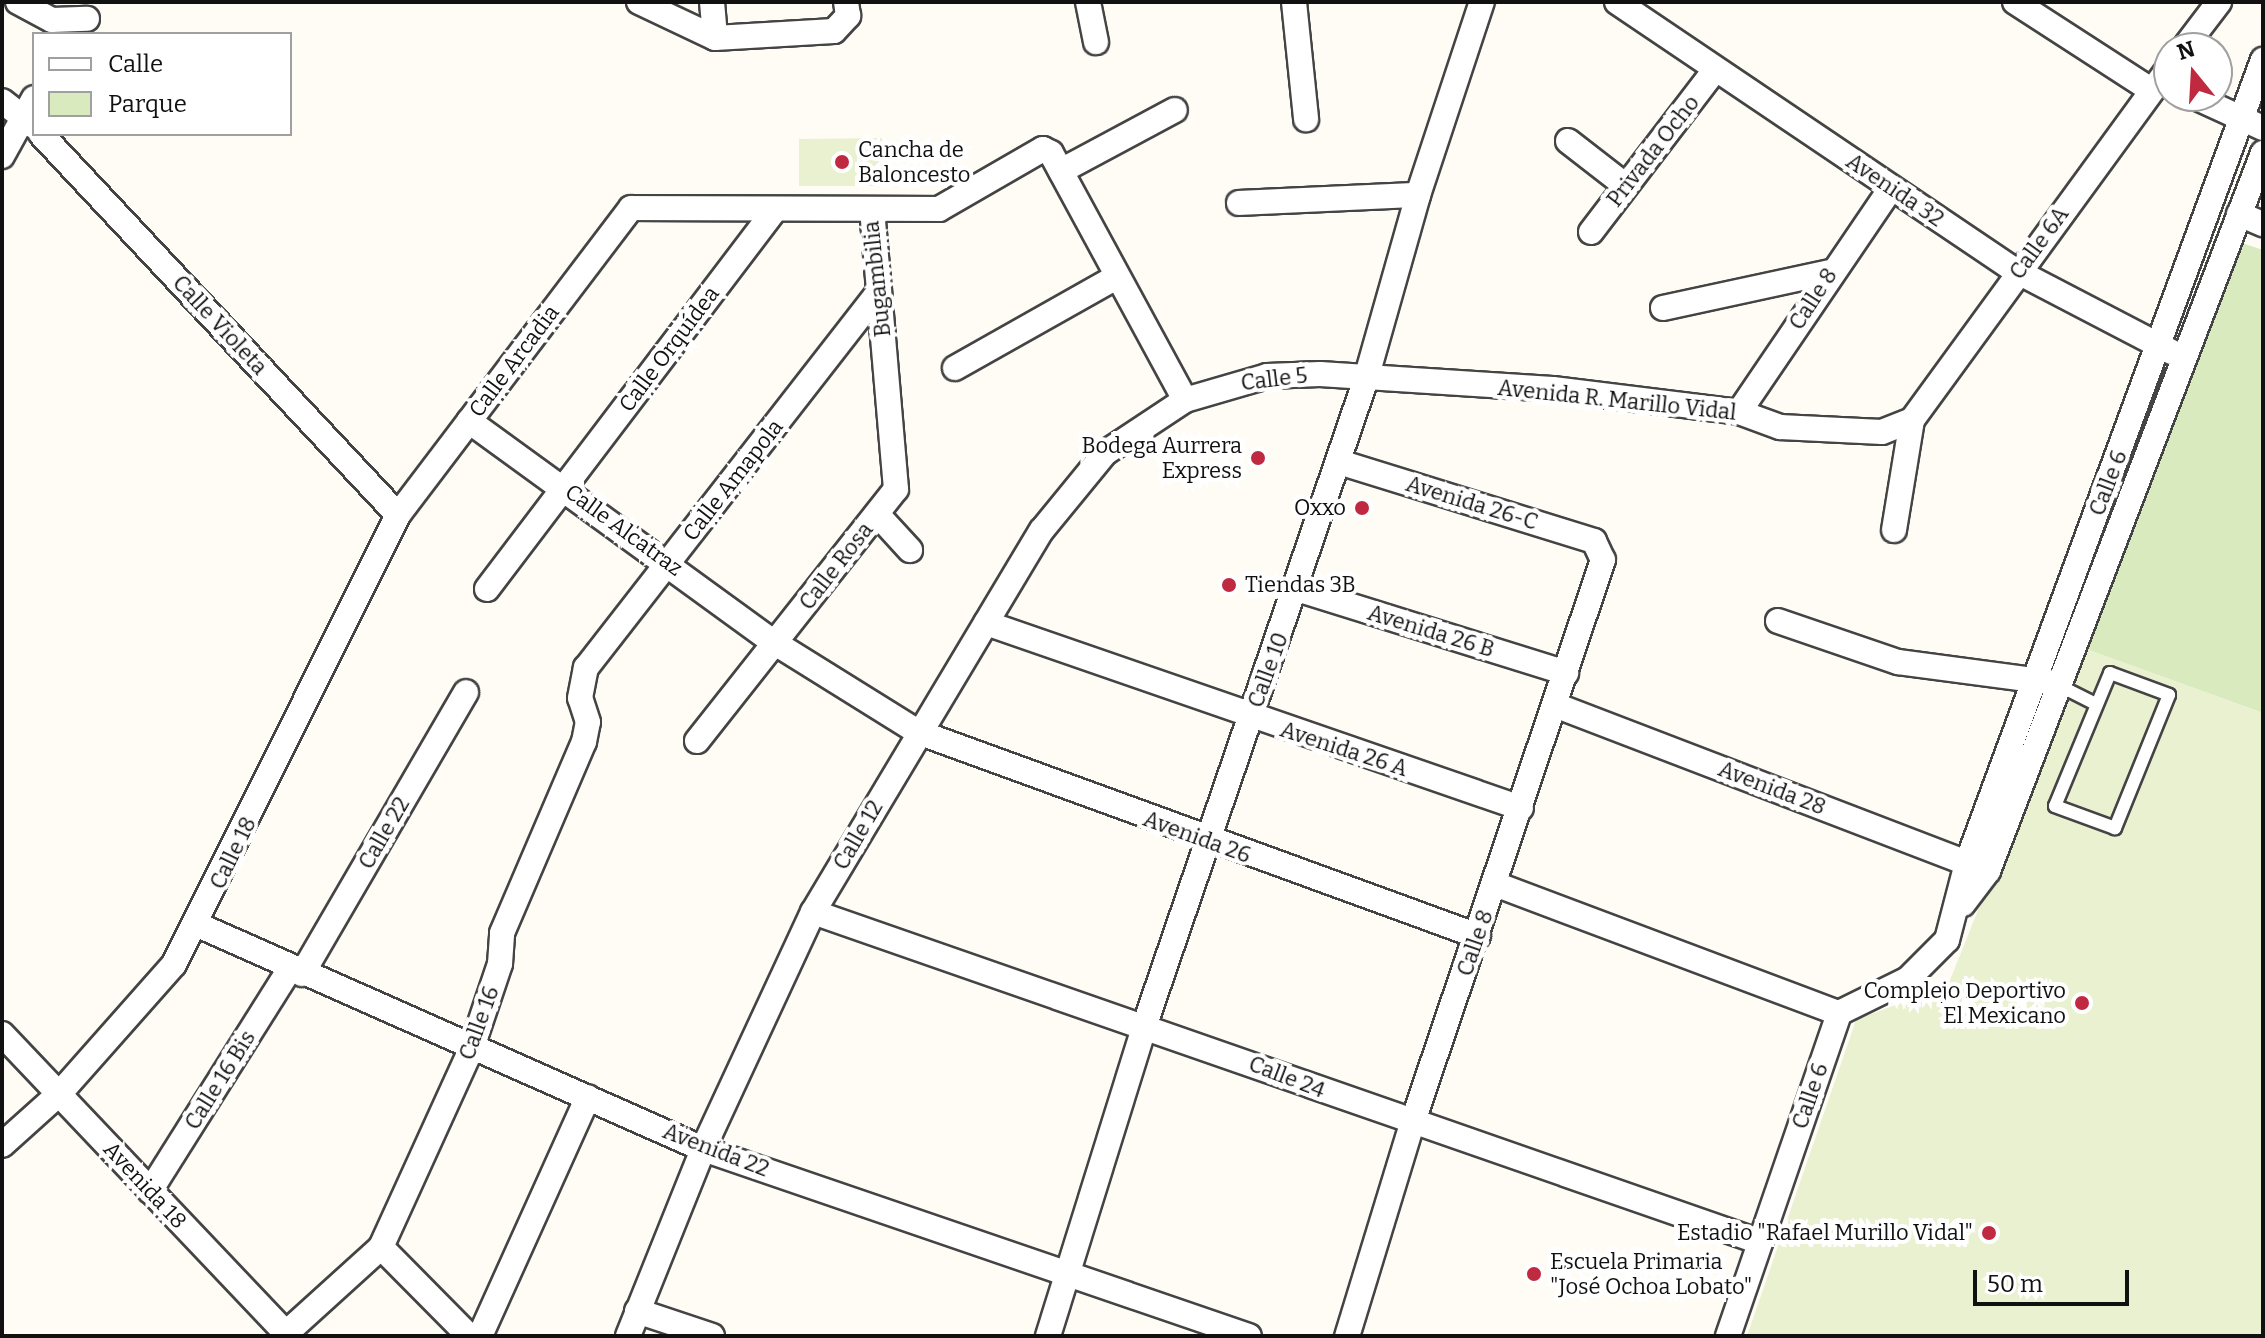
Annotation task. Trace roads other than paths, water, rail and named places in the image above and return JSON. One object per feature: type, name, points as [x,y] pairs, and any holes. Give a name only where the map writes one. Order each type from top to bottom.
[{"type":"street","points":[[18,2],[52,20],[86,18]]},
{"type":"street","points":[[639,2],[715,38],[834,31],[845,14]]},
{"type":"street","points":[[712,2],[715,38]]},
{"type":"street","points":[[1088,2],[1096,42]]},
{"type":"street","points":[[1294,2],[1306,119]]},
{"type":"street","name":"Calle 10","points":[[1048,1336],[1145,1024],[1211,843],[1339,462],[1418,195],[1482,2]]},
{"type":"street","name":"Avenida 32","points":[[1617,2],[2018,272],[2185,359]]},
{"type":"street","points":[[2015,2],[2153,76]]},
{"type":"street","points":[[2196,32],[2219,2]]},
{"type":"street","name":"Calle 6","points":[[1728,1336],[1839,1013],[1887,992],[1930,962],[1947,940],[1978,867],[2047,681],[2160,346],[2263,60]]},
{"type":"street","name":"Privada Ocho","points":[[1591,232],[1715,70]]},
{"type":"street","name":"Calle 6A","points":[[1912,420],[2018,272],[2153,93]]},
{"type":"street","points":[[2,101],[30,113],[2,156]]},
{"type":"street","points":[[1061,171],[1175,110]]},
{"type":"street","points":[[2227,112],[2263,128]]},
{"type":"street","name":"Calle Violeta","points":[[43,136],[398,515]]},
{"type":"street","points":[[1568,141],[1626,186]]},
{"type":"street","points":[[872,211],[939,209],[1043,149],[1061,171],[1115,278],[1185,400]]},
{"type":"street","name":"Calle 6","points":[[2047,681],[2185,359],[2263,153]]},
{"type":"street","name":"Calle 8","points":[[1739,412],[1830,272],[1891,188]]},
{"type":"street","points":[[1239,203],[1418,195]]},
{"type":"street","name":"Calle Arcadia","points":[[398,515],[631,208]]},
{"type":"street","name":"Bugambilia","points":[[631,208],[872,211],[896,489]]},
{"type":"street","name":"Calle Orquídea","points":[[487,589],[773,212]]},
{"type":"street","points":[[2239,214],[2263,224]]},
{"type":"street","points":[[1663,308],[1830,272]]},
{"type":"street","points":[[955,368],[1115,278]]},
{"type":"street","name":"Calle Amapola","points":[[586,668],[879,291]]},
{"type":"street","name":"Calle 5","points":[[1185,400],[1267,376],[1320,374],[1366,379]]},
{"type":"street","name":"Avenida R. Marillo Vidal","points":[[1366,379],[1553,389],[1739,412],[1780,427],[1882,432],[1912,420]]},
{"type":"street","name":"Calle 12","points":[[628,1336],[703,1149],[813,912],[918,732],[1074,485],[1105,453],[1185,400]]},
{"type":"street","points":[[1894,530],[1912,420]]},
{"type":"street","name":"Calle Alcatraz","points":[[469,421],[670,562],[775,643],[918,732]]},
{"type":"street","name":"Avenida 26-C","points":[[1339,462],[1594,541],[1603,550]]},
{"type":"street","name":"Calle Rosa","points":[[697,741],[896,489]]},
{"type":"street","points":[[877,514],[910,550]]},
{"type":"street","name":"Calle 18","points":[[2,1145],[60,1093],[174,964],[198,925],[398,515]]},
{"type":"street","name":"Calle 8","points":[[1347,1336],[1412,1124],[1566,673],[1603,550]]},
{"type":"street","name":"Avenida 26 B","points":[[1297,589],[1566,673]]},
{"type":"street","points":[[1778,621],[1898,662],[2047,681]]},
{"type":"street","name":"Avenida 26 A","points":[[986,623],[1251,718],[1521,808]]},
{"type":"street","name":"Calle 16","points":[[286,1335],[381,1247],[472,1047],[500,964],[502,933],[584,742],[588,722],[580,698],[586,668]]},
{"type":"street","name":"Calle 22","points":[[296,972],[466,692]]},
{"type":"street","name":"Avenida 28","points":[[1555,705],[1978,867]]},
{"type":"street","name":"Avenida 26","points":[[918,732],[1211,843],[1478,936]]},
{"type":"street","points":[[1495,884],[1839,1013]]},
{"type":"street","name":"Calle 24","points":[[813,912],[1145,1024],[1412,1124],[1760,1242]]},
{"type":"street","name":"Avenida 22","points":[[198,925],[296,972],[703,1149],[1249,1336]]},
{"type":"street","name":"Calle 16 Bis","points":[[150,1191],[296,972]]},
{"type":"street","name":"Avenida 18","points":[[2,1034],[286,1335]]},
{"type":"street","points":[[480,1336],[588,1097]]},
{"type":"street","points":[[381,1247],[469,1336]]},
{"type":"street","points":[[637,1311],[712,1336]]},
{"type":"lane","points":[[2110,673],[2169,695],[2115,828],[2055,806],[2096,704],[2110,673]]},
{"type":"lane","points":[[2047,681],[2096,704]]},
{"type":"place","name":"Cancha de Baloncesto","points":[[842,162]]},
{"type":"place","name":"Bodega Aurrera Express","points":[[1258,458]]},
{"type":"place","name":"Oxxo","points":[[1362,508]]},
{"type":"place","name":"Tiendas 3B","points":[[1229,585]]},
{"type":"place","name":"Complejo Deportivo El Mexicano","points":[[2082,1003]]},
{"type":"place","name":"Estadio \"Rafael Murillo Vidal\"","points":[[1989,1233]]},
{"type":"place","name":"Escuela Primaria \"José Ochoa Lobato\"","points":[[1534,1274]]}]
